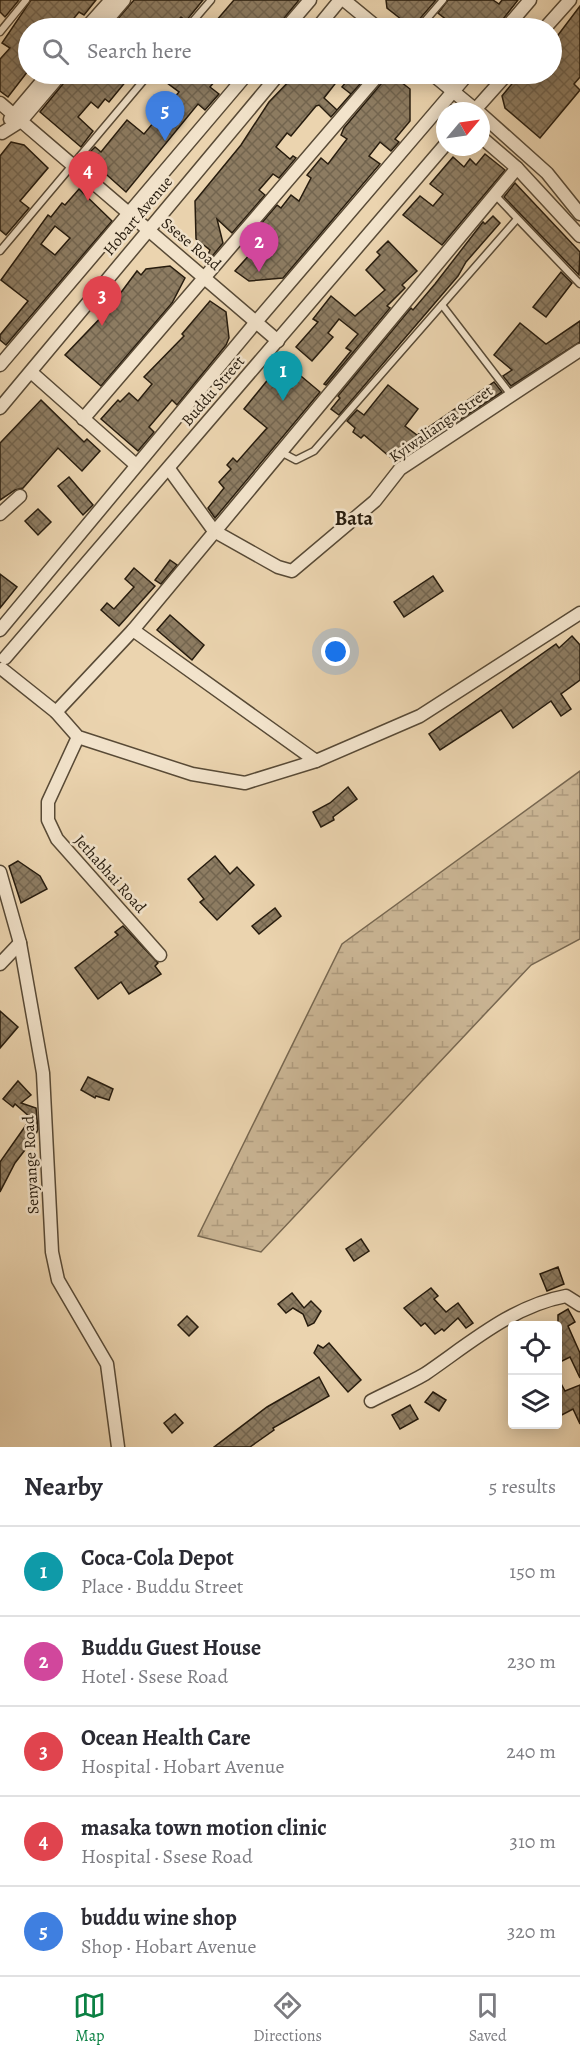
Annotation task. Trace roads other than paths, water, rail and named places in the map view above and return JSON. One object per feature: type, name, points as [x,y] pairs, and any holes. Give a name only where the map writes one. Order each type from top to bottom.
[{"type":"street","points":[[95,18],[111,0]]},
{"type":"street","points":[[109,18],[124,0]]},
{"type":"street","points":[[295,18],[310,0]]},
{"type":"street","points":[[325,18],[342,0],[365,18]]},
{"type":"street","points":[[515,18],[530,0]]},
{"type":"street","points":[[554,18],[570,0]]},
{"type":"street","points":[[17,118],[41,84]]},
{"type":"street","points":[[1,134],[51,84]]},
{"type":"street","name":"Hobart Avenue","points":[[2,358],[238,84]]},
{"type":"street","name":"Hobart Avenue","points":[[0,408],[271,84]]},
{"type":"street","points":[[83,419],[370,84]]},
{"type":"street","points":[[444,84],[466,102]]},
{"type":"street","points":[[0,630],[256,322],[459,84]]},
{"type":"street","points":[[484,102],[499,84]]},
{"type":"street","name":"Ssese Road","points":[[0,103],[278,341]]},
{"type":"street","points":[[490,123],[547,173],[580,214]]},
{"type":"street","points":[[490,144],[517,168],[580,236]]},
{"type":"street","name":"Buddu Street","points":[[2,662],[436,156]]},
{"type":"street","points":[[56,712],[133,630],[279,451],[517,168]]},
{"type":"street","name":"Kyiwalianga Street","points":[[169,469],[214,531],[278,567],[292,570],[375,501],[400,469],[580,350]]},
{"type":"street","points":[[31,372],[136,465]]},
{"type":"street","points":[[0,514],[20,496]]},
{"type":"street","points":[[2,662],[56,712],[78,737],[192,774],[244,783],[316,761],[420,716],[580,613]]},
{"type":"street","points":[[133,630],[316,761]]},
{"type":"street","name":"Jethabhai Road","points":[[78,737],[48,802],[48,820],[57,839],[160,955]]},
{"type":"street","name":"Senyange Road","points":[[0,872],[20,943],[43,1073],[52,1252],[58,1280],[107,1364],[118,1447]]},
{"type":"street","points":[[0,964],[20,943]]},
{"type":"street","points":[[370,1401],[424,1374],[456,1349],[540,1301],[566,1296],[580,1305]]},
{"type":"lane","points":[[0,32],[26,0]]},
{"type":"lane","points":[[196,18],[211,0]]},
{"type":"lane","points":[[428,18],[443,0]]},
{"type":"lane","points":[[0,251],[141,84]]},
{"type":"lane","points":[[495,195],[580,284]]},
{"type":"lane","points":[[279,451],[297,460],[314,451],[517,219]]},
{"type":"lane","points":[[442,305],[511,395]]},
{"type":"place","name":"buddu wine shop","points":[[165,141]]},
{"type":"place","name":"masaka town motion clinic","points":[[88,201]]},
{"type":"place","name":"Buddu Guest House","points":[[259,272]]},
{"type":"place","name":"Ocean Health Care","points":[[102,326]]},
{"type":"place","name":"Coca-Cola Depot","points":[[283,401]]},
{"type":"district","name":"Bata","points":[[354,518]]}]
